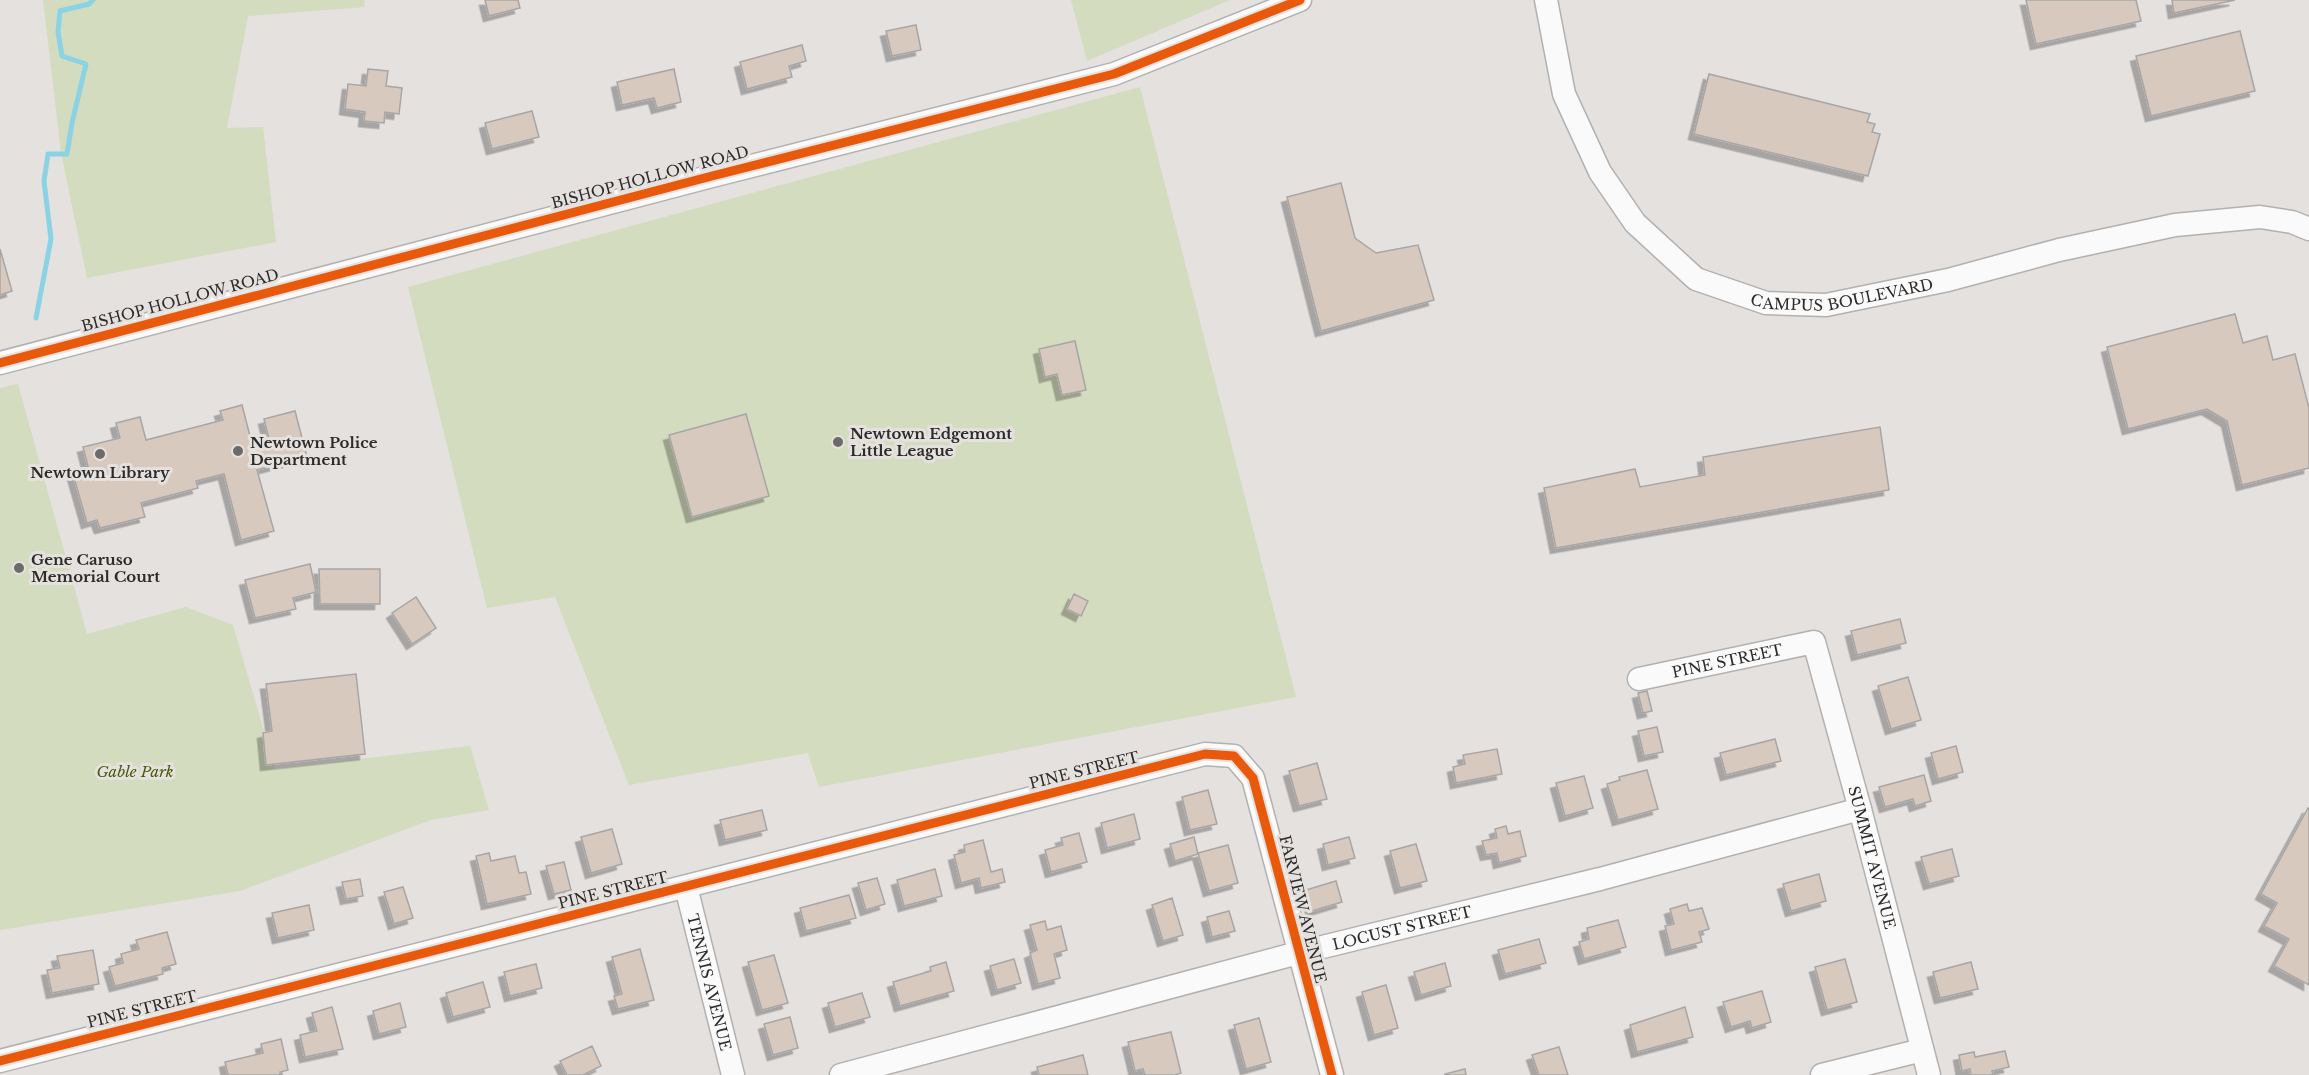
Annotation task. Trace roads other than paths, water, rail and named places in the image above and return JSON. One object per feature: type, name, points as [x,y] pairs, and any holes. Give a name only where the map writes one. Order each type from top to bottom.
[{"type":"street","name":"BISHOP HOLLOW ROAD","points":[[0,363],[690,182],[1114,74],[1300,0]]},
{"type":"street","name":"CAMPUS BOULEVARD","points":[[1546,0],[1564,93],[1600,172],[1635,224],[1696,279],[1766,303],[1836,303],[1948,280],[2059,250],[2175,225],[2260,217],[2292,222],[2309,229]]},
{"type":"street","name":"PINE STREET","points":[[1639,679],[1814,642]]},
{"type":"street","name":"SUMMIT AVENUE","points":[[1814,642],[1929,1075]]},
{"type":"street","name":"PINE STREET","points":[[0,1061],[1205,754],[1234,756]]},
{"type":"street","name":"FARVIEW AVENUE","points":[[1234,756],[1252,778],[1282,881],[1298,953],[1332,1075]]},
{"type":"street","name":"LOCUST STREET","points":[[841,1075],[1298,953],[1600,879],[1860,809]]},
{"type":"street","name":"TENNIS AVENUE","points":[[686,887],[733,1075]]},
{"type":"street","points":[[1822,1075],[1922,1050]]},
{"type":"waterway","points":[[36,318],[51,239],[44,181],[48,154],[67,154],[86,64],[62,56],[58,32],[60,11],[89,4],[93,0]]},
{"type":"place","name":"Newtown Edgemont Little League","points":[[838,442]]},
{"type":"place","name":"Newtown Police Department","points":[[238,451]]},
{"type":"place","name":"Newtown Library","points":[[100,454]]},
{"type":"place","name":"Gene Caruso Memorial Court","points":[[19,568]]},
{"type":"park label","name":"Gable Park","points":[[135,771]]}]
